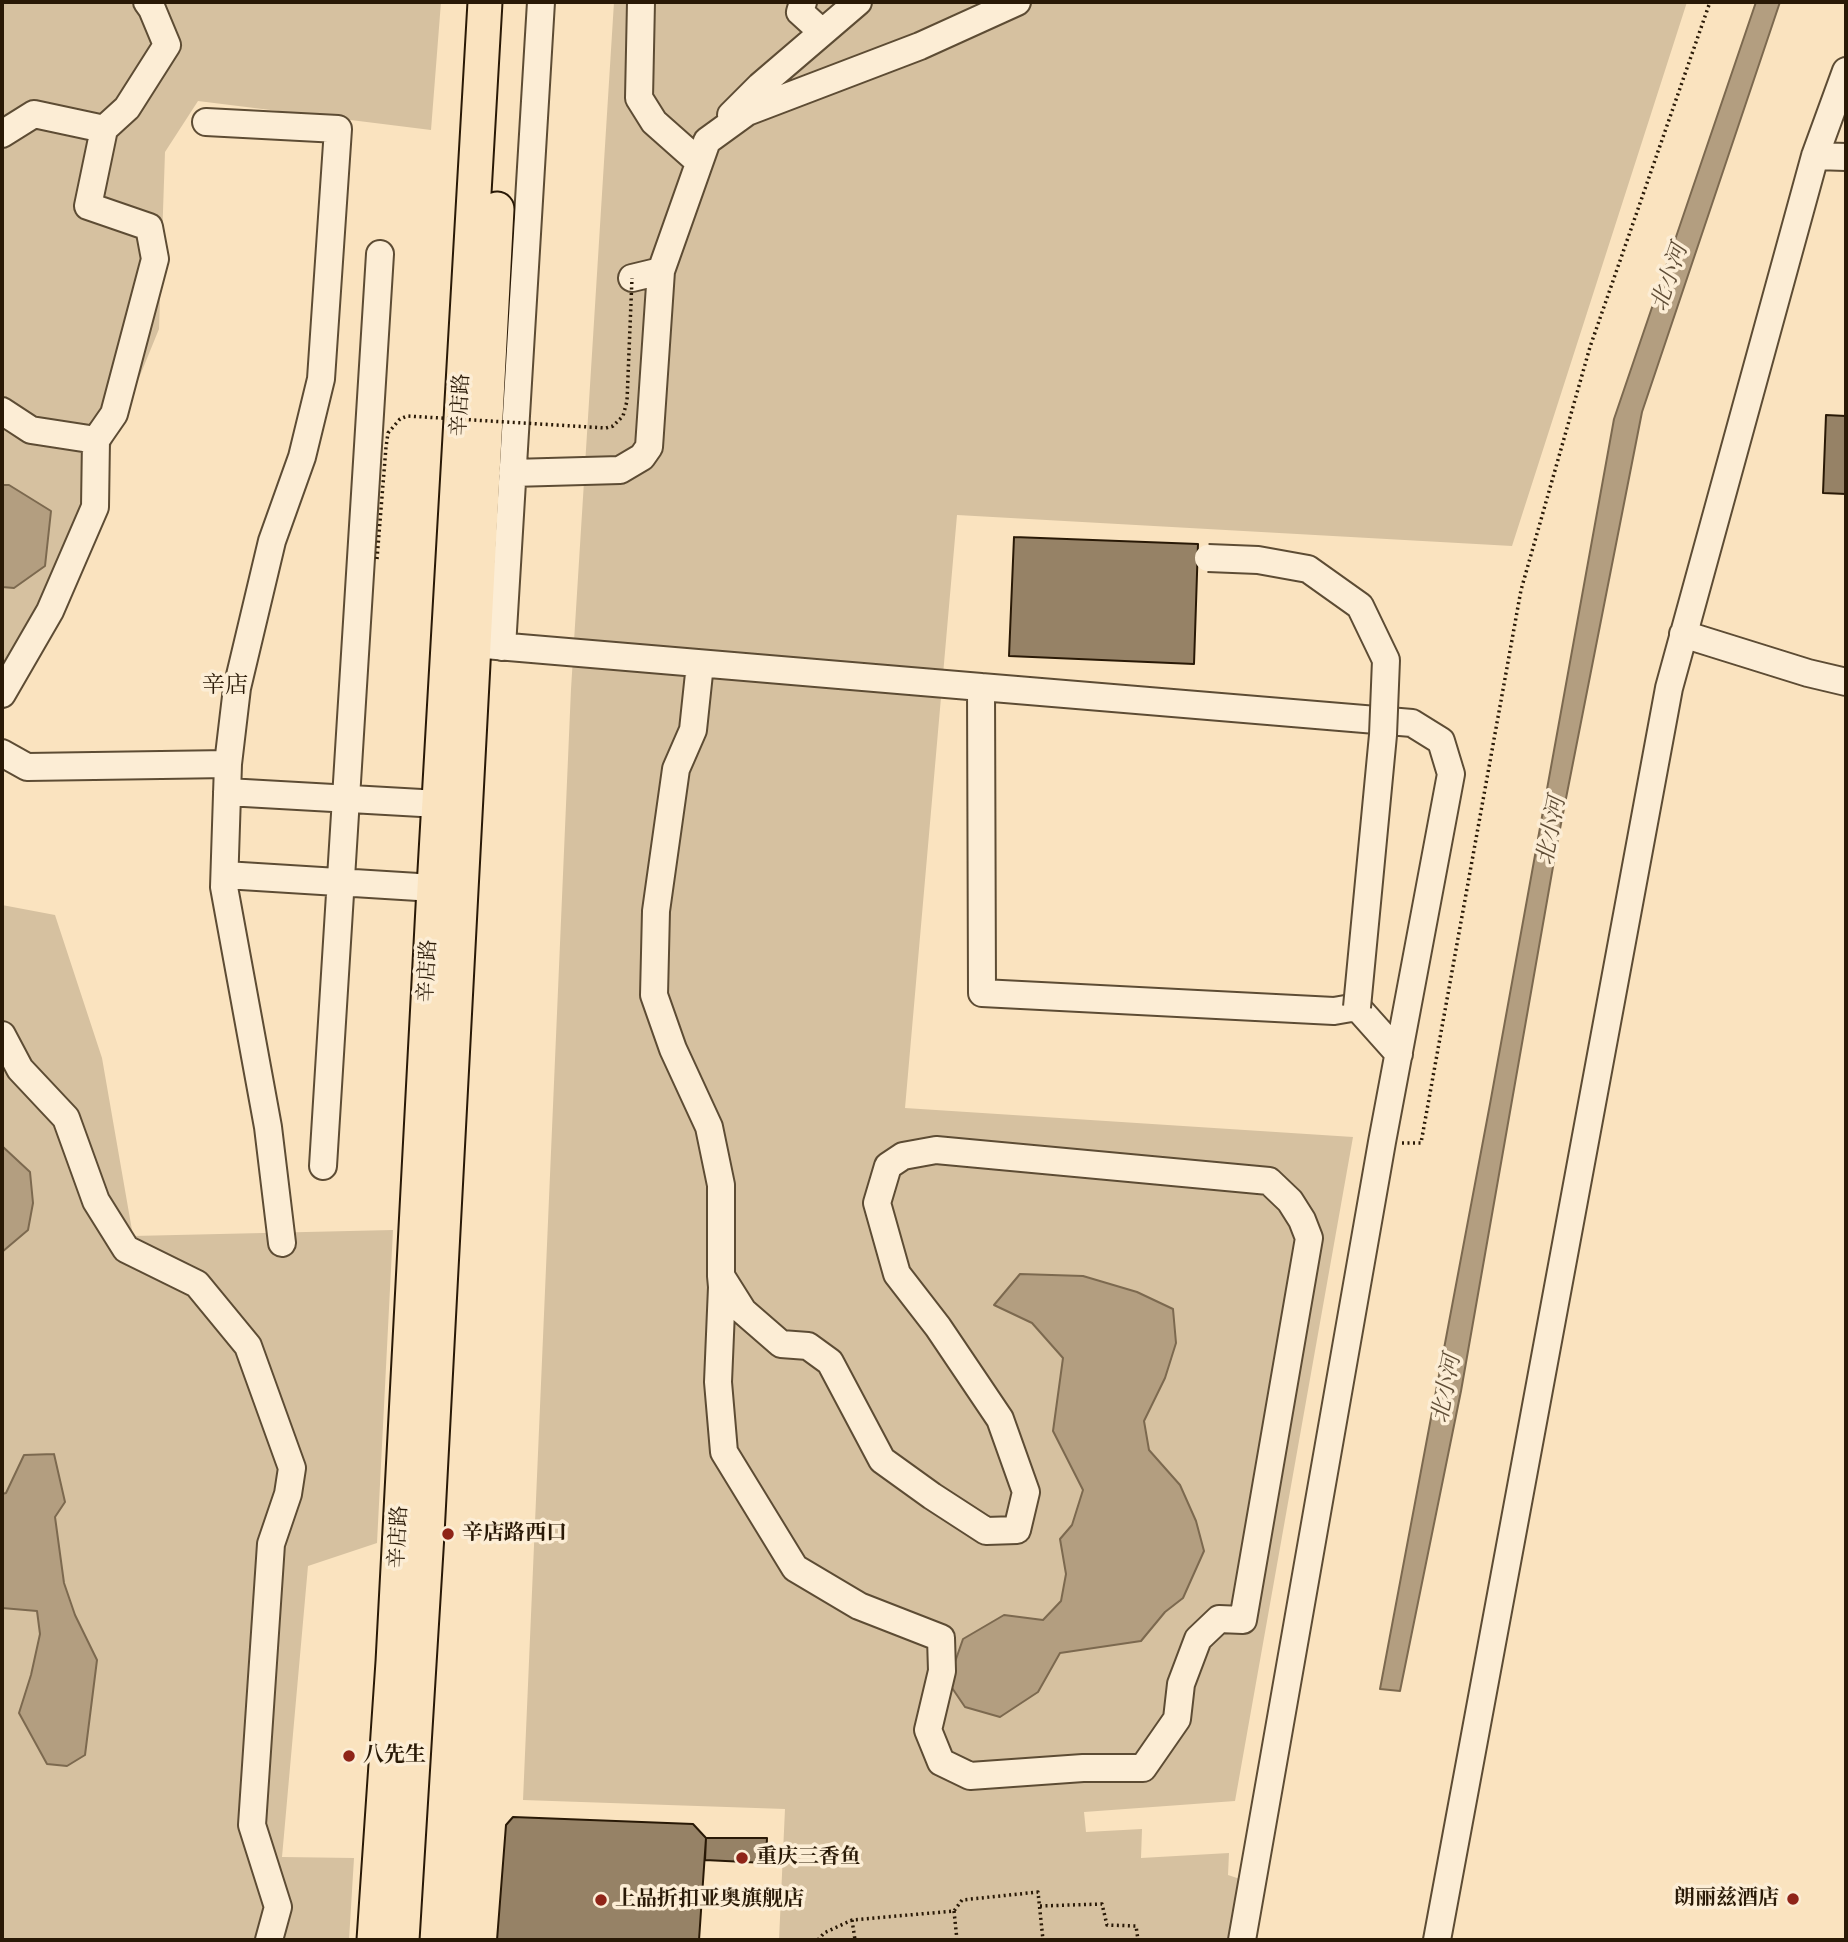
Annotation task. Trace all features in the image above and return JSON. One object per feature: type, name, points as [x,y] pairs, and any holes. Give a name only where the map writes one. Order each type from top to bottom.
[{"type":"main road","name":"辛店路","points":[[374,1940],[394,1634],[439,804],[474,645],[485,2]]},
{"type":"main road","name":"辛店路","points":[[402,1940],[427,1534],[508,2]]},
{"type":"street","points":[[2,694],[50,611],[95,507],[96,440],[114,414],[155,259],[149,227],[88,206],[104,129],[127,108],[167,45],[147,2]]},
{"type":"street","points":[[541,2],[512,473],[474,645],[1412,723],[1441,741],[1451,774],[1382,1142],[1242,1940]]},
{"type":"street","points":[[641,2],[639,98],[654,122],[702,151]]},
{"type":"street","points":[[803,2],[800,12],[822,32]]},
{"type":"street","points":[[512,473],[620,470],[642,457],[649,447],[661,271],[702,151],[760,86],[858,2]]},
{"type":"street","points":[[702,151],[747,112],[920,46],[1017,2]]},
{"type":"street","points":[[1437,1940],[1669,688],[1815,156],[1846,71]]},
{"type":"street","points":[[2,134],[34,114],[104,129]]},
{"type":"street","points":[[206,122],[338,129],[321,379],[302,457],[268,554],[237,688],[228,764],[225,875],[227,901],[268,1127],[282,1243]]},
{"type":"street","points":[[1815,156],[1846,157]]},
{"type":"street","points":[[323,1166],[346,798],[369,558],[380,254]]},
{"type":"street","points":[[632,278],[661,271]]},
{"type":"street","points":[[2,411],[31,430],[96,440]]},
{"type":"street","points":[[1208,558],[1258,560],[1308,569],[1360,606],[1386,660],[1383,735],[1357,1007],[1399,1054]]},
{"type":"street","points":[[1683,634],[1808,673],[1846,682]]},
{"type":"street","points":[[700,664],[693,730],[676,769],[656,911],[654,995],[673,1049],[709,1127],[720,1185],[722,1276],[718,1382],[724,1452],[795,1568],[859,1606],[941,1638],[942,1671],[928,1730],[941,1762],[970,1776],[1083,1768],[1143,1768],[1177,1719],[1181,1684],[1198,1639],[1219,1619],[1243,1620],[1309,1238],[1290,1201],[1269,1181],[950,1151],[936,1150],[903,1156],[888,1166],[877,1203],[897,1275],[938,1327],[1000,1419],[1026,1492],[1017,1530],[986,1531],[882,1460],[853,1400],[830,1362],[808,1346],[781,1344],[743,1311],[722,1276]]},
{"type":"street","points":[[981,687],[982,993],[1334,1012],[1357,1007]]},
{"type":"street","points":[[2,754],[27,767],[228,764]]},
{"type":"street","points":[[227,792],[439,804]]},
{"type":"street","points":[[225,875],[434,888]]},
{"type":"street","points":[[2,1035],[20,1069],[66,1118],[96,1201],[126,1248],[197,1284],[248,1346],[292,1468],[288,1494],[271,1544],[253,1825],[278,1907],[269,1940]]},
{"type":"path","points":[[1382,1142],[1421,1143],[1521,590],[1590,347],[1710,2]]},
{"type":"path","points":[[369,558],[388,433],[400,419],[407,416],[606,429],[623,416],[627,401],[632,278]]},
{"type":"path","points":[[957,1940],[954,1911],[962,1900],[1038,1892],[1043,1940]]},
{"type":"path","points":[[1040,1906],[1102,1904],[1107,1925],[1136,1926],[1138,1940]]},
{"type":"path","points":[[818,1940],[824,1933],[852,1920],[954,1911]]},
{"type":"path","points":[[852,1920],[855,1940]]},
{"type":"shaded area","points":[[2,2],[441,2],[431,130],[198,101],[165,152],[159,329],[79,525],[2,698]]},
{"type":"shaded area","points":[[614,2],[1687,2],[1512,546],[957,515],[905,1108],[1353,1137],[1235,1801],[1084,1812],[1086,1832],[1142,1829],[1141,1858],[1229,1853],[1228,1875],[1240,1879],[1227,1940],[779,1940],[785,1809],[523,1800],[571,689]]},
{"type":"shaded area","points":[[2,905],[55,915],[102,1058],[133,1236],[393,1230],[377,1543],[308,1566],[282,1857],[354,1858],[349,1940],[2,1940]]},
{"type":"water","name":"北小河","points":[[1756,2],[1780,2],[1642,412],[1557,844],[1461,1391],[1400,1691],[1380,1689],[1490,1104],[1614,419]]},
{"type":"water","points":[[2,485],[9,485],[51,511],[45,566],[14,588],[2,587]]},
{"type":"water","points":[[2,1146],[30,1172],[33,1203],[28,1230],[2,1252]]},
{"type":"water","points":[[1020,1274],[1083,1276],[1137,1292],[1173,1309],[1176,1343],[1165,1378],[1144,1421],[1149,1450],[1180,1485],[1196,1521],[1204,1551],[1183,1598],[1165,1612],[1141,1641],[1060,1653],[1038,1692],[1000,1717],[965,1707],[948,1682],[963,1639],[1004,1615],[1043,1620],[1061,1601],[1066,1574],[1060,1539],[1072,1525],[1083,1490],[1053,1431],[1063,1358],[1032,1323],[994,1305]]},
{"type":"water","points":[[54,1454],[65,1502],[55,1517],[64,1583],[75,1615],[97,1660],[85,1755],[67,1766],[47,1764],[19,1713],[40,1634],[37,1611],[2,1608],[2,1494],[6,1493],[24,1455]]},
{"type":"building","points":[[1826,415],[1846,416],[1846,494],[1823,493]]},
{"type":"building","points":[[1014,537],[1198,544],[1194,664],[1009,656]]},
{"type":"building","name":"上品折扣亚奥旗舰店","points":[[513,1817],[693,1824],[706,1838],[699,1940],[497,1940],[506,1825]]},
{"type":"building","points":[[706,1838],[767,1838],[766,1863],[705,1860]]},
{"type":"place","name":"辛店路西口","points":[[448,1534]]},
{"type":"place","name":"八先生","points":[[349,1756]]},
{"type":"place","name":"重庆三香鱼","points":[[742,1858]]},
{"type":"place","name":"朗丽兹酒店","points":[[1793,1899]]},
{"type":"place","name":"上品折扣亚奥旗舰店","points":[[601,1900]]},
{"type":"district","name":"辛店","points":[[225,687]]}]
